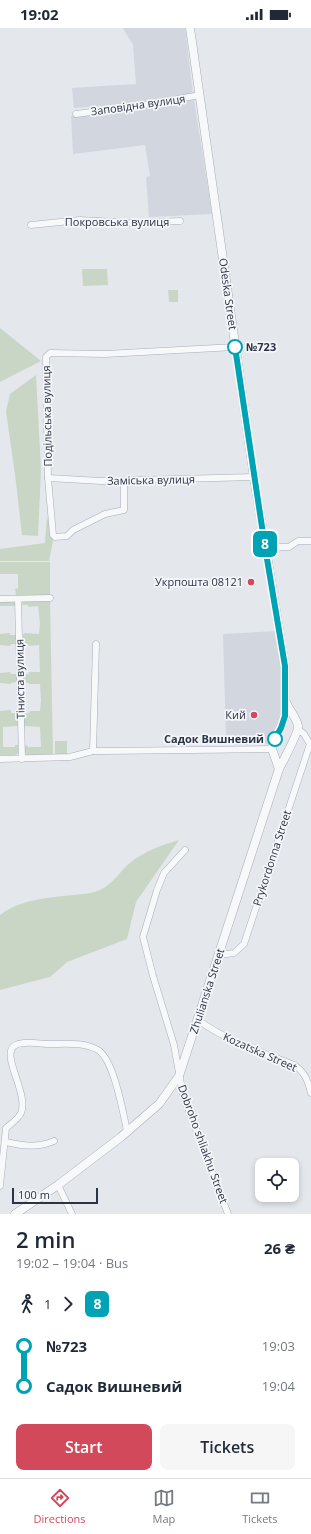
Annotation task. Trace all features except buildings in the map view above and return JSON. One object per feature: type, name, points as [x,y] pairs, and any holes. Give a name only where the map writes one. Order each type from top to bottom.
[{"type":"street","name":"Odeska Street","points":[[190,28],[254,477],[284,654],[286,701]]},
{"type":"street","name":"Заповідна вулиця","points":[[76,114],[145,105],[200,95]]},
{"type":"street","name":"Покровська вулиця","points":[[31,225],[80,220],[132,223],[180,221]]},
{"type":"street","name":"Подільська вулиця","points":[[124,481],[124,510],[105,514],[73,530],[67,536],[55,537],[53,535],[48,478],[45,370],[46,358],[50,353],[105,354],[235,347]]},
{"type":"street","name":"Заміська вулиця","points":[[48,478],[124,481],[254,477]]},
{"type":"street","points":[[265,547],[289,547],[298,541],[311,542]]},
{"type":"street","points":[[0,599],[50,598]]},
{"type":"street","name":"Тіниста вулиця","points":[[18,599],[22,758]]},
{"type":"street","points":[[94,751],[96,644]]},
{"type":"street","points":[[286,701],[298,729]]},
{"type":"street","points":[[280,769],[272,751],[284,721],[286,701]]},
{"type":"street","points":[[284,721],[290,718],[295,719]]},
{"type":"street","name":"Prykordonna Street","points":[[219,955],[234,952],[244,944],[310,746],[304,734],[298,729]]},
{"type":"street","name":"Zhulianska Street","points":[[15,1214],[58,1185],[128,1131],[159,1104],[179,1076],[280,769],[298,729]]},
{"type":"street","points":[[0,759],[70,757],[94,751],[272,751],[278,756],[286,754]]},
{"type":"street","name":"Dobroho shliakhu Street","points":[[185,850],[164,873],[157,890],[143,937],[174,1045],[183,1095],[228,1214]]},
{"type":"street","name":"Kozatska Street","points":[[198,1020],[213,1031],[228,1039],[294,1065],[305,1075],[311,1093]]},
{"type":"street","points":[[0,1186],[6,1142],[3,1127],[21,1114],[23,1103],[19,1084],[10,1058],[12,1048],[15,1045],[69,1044],[86,1046],[98,1050],[106,1059],[112,1071],[128,1131]]},
{"type":"street","points":[[6,1142],[27,1146],[46,1144],[54,1141]]},
{"type":"street","points":[[58,1185],[72,1214]]},
{"type":"shaded area","points":[[123,28],[185,28],[193,94],[152,102],[74,108],[72,88],[136,84],[133,45]]},
{"type":"shaded area","points":[[194,100],[212,214],[149,217],[146,177],[150,176],[145,145],[73,154],[71,116]]},
{"type":"shaded area","points":[[277,631],[282,664],[282,720],[271,744],[234,745],[226,738],[223,634]]},
{"type":"green space","points":[[82,269],[107,269],[108,285],[83,286]]},
{"type":"green space","points":[[168,290],[178,290],[178,302],[169,302]]},
{"type":"green space","points":[[0,328],[41,361],[0,382]]},
{"type":"green space","points":[[36,375],[41,470],[38,536],[22,535],[6,411],[10,394]]},
{"type":"green space","points":[[47,516],[53,541],[49,561],[0,561],[0,549],[45,543]]},
{"type":"green space","points":[[0,562],[50,562],[50,595],[16,595],[15,589],[18,588],[18,574],[0,574]]},
{"type":"green space","points":[[50,600],[53,754],[27,755],[25,753],[25,746],[41,747],[40,727],[24,726],[23,713],[40,711],[41,700],[40,684],[29,684],[23,682],[23,674],[29,674],[29,672],[40,672],[39,645],[29,646],[28,644],[23,644],[23,635],[25,633],[39,634],[40,623],[38,606],[28,607],[28,605],[23,605],[22,603],[24,601]]},
{"type":"green space","points":[[14,601],[16,606],[0,606],[0,602]]},
{"type":"green space","points":[[10,633],[10,635],[16,635],[16,644],[11,644],[10,646],[0,645],[0,634]]},
{"type":"green space","points":[[10,672],[11,674],[17,674],[17,682],[11,684],[0,683],[0,673]]},
{"type":"green space","points":[[11,710],[11,713],[18,713],[18,726],[3,727],[3,747],[15,747],[15,745],[18,745],[18,753],[16,755],[0,755],[0,711]]},
{"type":"green space","points":[[55,741],[67,741],[67,754],[55,754]]},
{"type":"green space","points":[[179,840],[136,902],[127,939],[67,962],[50,977],[0,990],[0,915],[25,902],[86,894],[97,891],[113,881],[136,858],[154,849]]},
{"type":"bus line","name":"8","points":[[235,347],[254,477],[285,666],[285,716],[275,739]]},
{"type":"place","name":"№723","points":[[235,347]]},
{"type":"place","name":"Укрпошта 08121","points":[[251,582]]},
{"type":"place","name":"Кий","points":[[254,715]]},
{"type":"place","name":"Садок Вишневий","points":[[275,739]]}]
